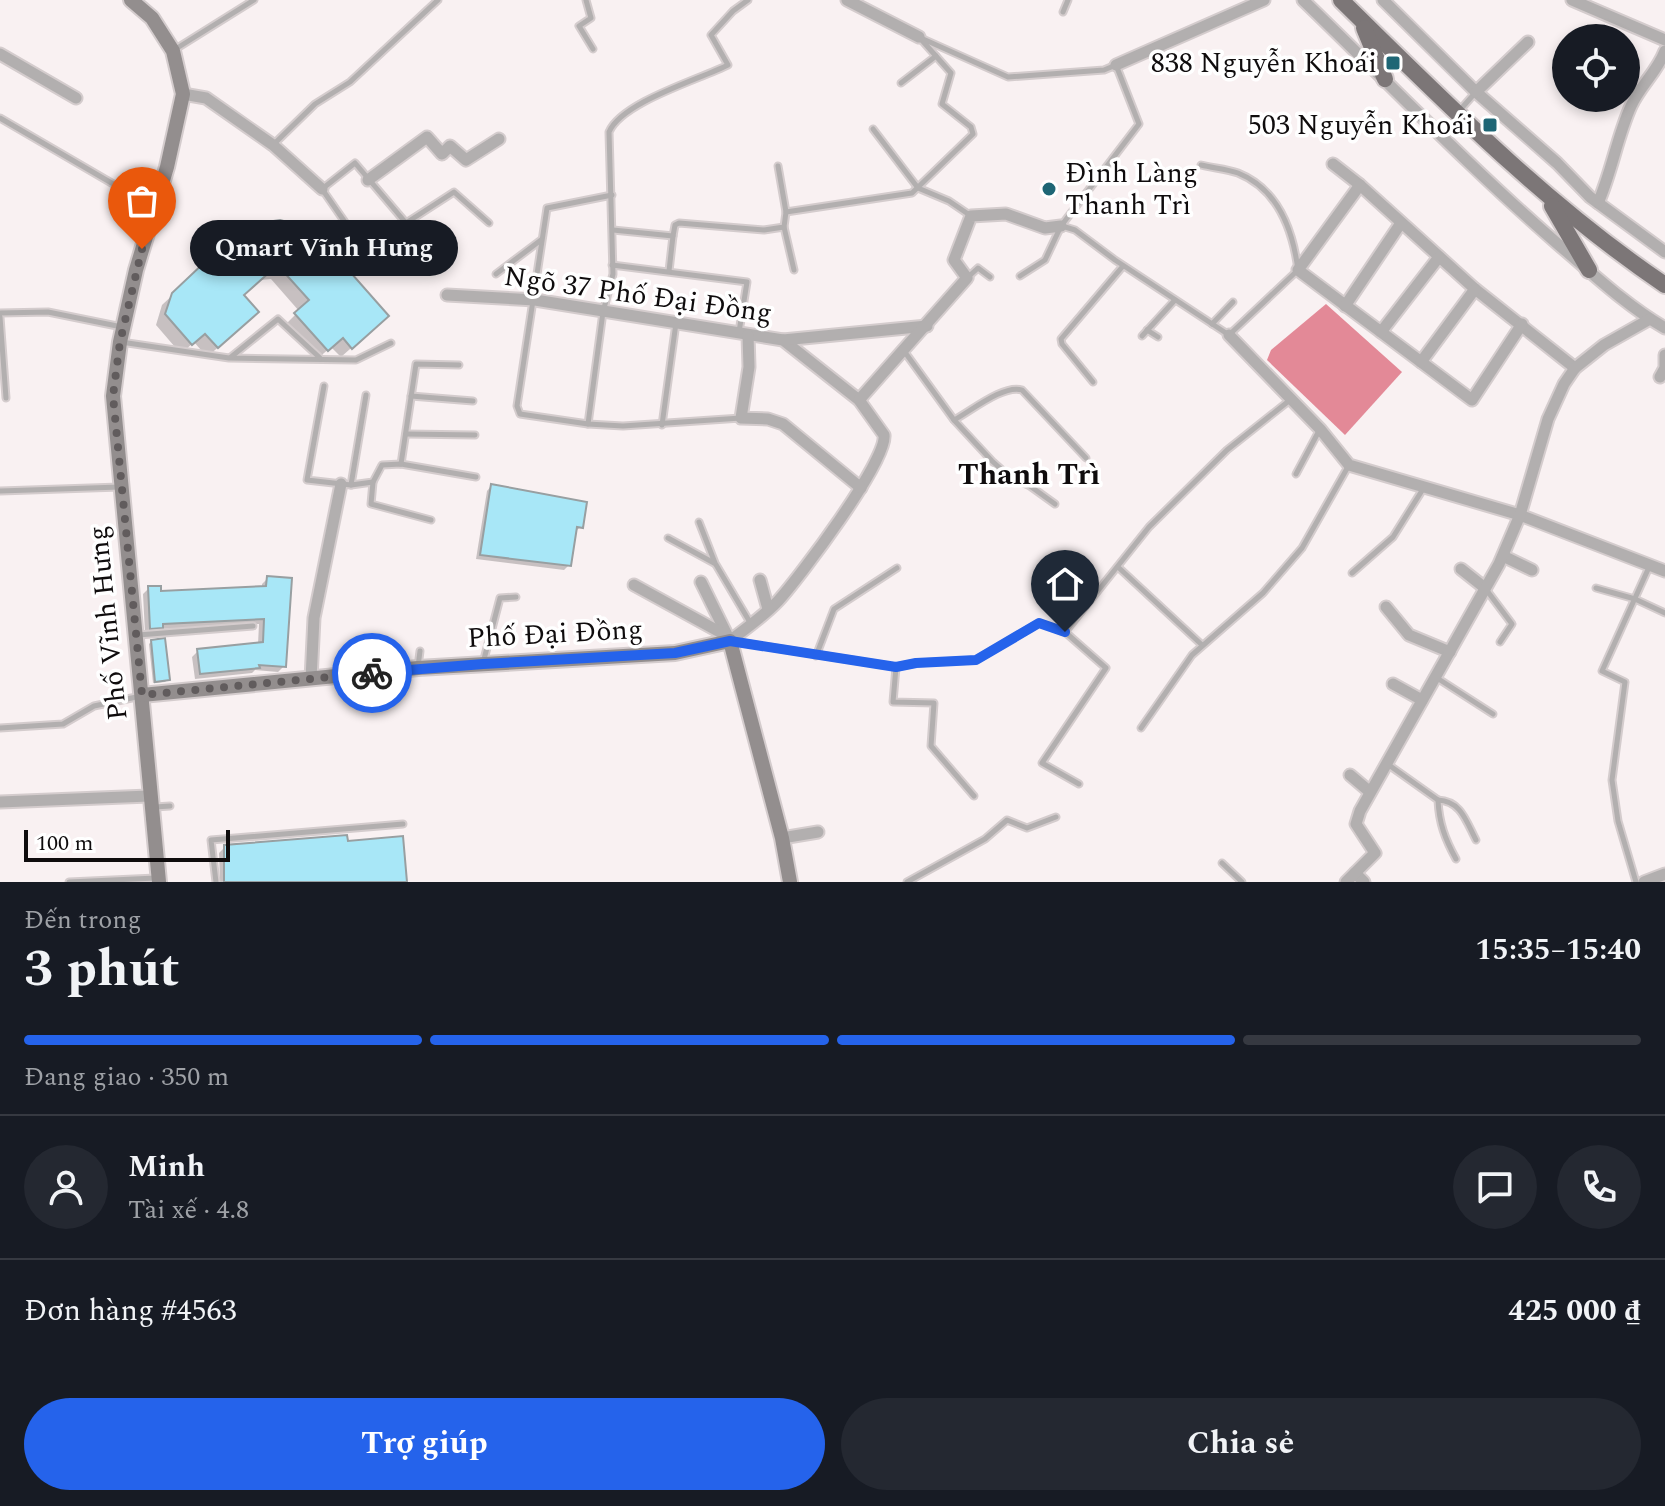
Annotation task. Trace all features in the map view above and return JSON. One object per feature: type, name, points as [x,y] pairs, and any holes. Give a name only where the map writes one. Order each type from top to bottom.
[{"type":"main road","name":"Phố Vĩnh Hưng","points":[[131,0],[152,18],[173,51],[183,94],[167,167],[153,208],[122,335],[113,396],[158,880]]},
{"type":"main road","points":[[1324,0],[1350,10],[1545,194],[1608,246],[1665,285]]},
{"type":"main road","points":[[1350,10],[1385,79]]},
{"type":"main road","points":[[1545,194],[1589,270]]},
{"type":"main road","points":[[729,639],[782,838],[790,882]]},
{"type":"main road","name":"Phố Đại Đồng","points":[[142,695],[418,668],[675,653],[729,639]]},
{"type":"street","points":[[847,0],[919,37]]},
{"type":"street","points":[[1116,65],[1264,0]]},
{"type":"street","points":[[1303,0],[1519,210],[1589,270],[1665,328]]},
{"type":"street","points":[[1383,0],[1476,92],[1598,203],[1665,252]]},
{"type":"street","points":[[1572,0],[1665,40]]},
{"type":"street","points":[[1476,92],[1528,42]]},
{"type":"street","points":[[1598,203],[1610,176],[1632,104],[1665,51]]},
{"type":"street","points":[[0,54],[76,98]]},
{"type":"street","points":[[183,94],[206,98],[273,145],[322,189]]},
{"type":"street","points":[[368,180],[427,137],[442,154],[450,146],[466,160],[499,139]]},
{"type":"street","points":[[1333,164],[1475,289],[1575,368]]},
{"type":"street","points":[[1360,185],[1298,270],[1472,400],[1522,324]]},
{"type":"street","points":[[859,400],[967,278],[954,260],[971,216],[1006,214],[1045,228],[1061,226]]},
{"type":"street","points":[[1345,306],[1401,223]]},
{"type":"street","points":[[1381,332],[1439,257]]},
{"type":"street","points":[[1421,362],[1475,289]]},
{"type":"street","name":"Ngõ 37 Phố Đại Đồng","points":[[447,295],[535,300],[783,340],[859,400],[884,435],[885,442],[861,488],[804,568],[751,624]]},
{"type":"street","points":[[1346,882],[1375,853],[1356,824],[1370,792],[1503,556],[1520,515],[1548,419],[1564,384],[1575,368],[1624,332],[1650,319]]},
{"type":"street","points":[[783,340],[927,326]]},
{"type":"street","points":[[743,334],[749,367],[741,418],[768,419],[783,424],[861,488]]},
{"type":"street","points":[[1229,335],[1320,429],[1349,465],[1520,515],[1665,571]]},
{"type":"street","points":[[1660,377],[1665,368],[1665,355]]},
{"type":"street","points":[[311,679],[314,618],[346,484]]},
{"type":"street","points":[[1503,556],[1532,570]]},
{"type":"street","points":[[1461,569],[1485,588]]},
{"type":"street","points":[[760,580],[768,609]]},
{"type":"street","points":[[701,582],[729,639]]},
{"type":"street","points":[[634,585],[729,639]]},
{"type":"street","points":[[1386,607],[1409,635],[1450,652]]},
{"type":"street","name":"Phố Đại Đồng","points":[[729,639],[751,624]]},
{"type":"street","points":[[1393,684],[1422,700]]},
{"type":"street","points":[[1350,775],[1370,792]]},
{"type":"street","points":[[0,802],[149,802]]},
{"type":"street","points":[[782,838],[818,832]]},
{"type":"street","points":[[1355,873],[1364,882]]},
{"type":"street","points":[[1644,882],[1665,874]]},
{"type":"lane","points":[[173,51],[254,0]]},
{"type":"lane","points":[[273,145],[315,104],[350,82],[438,0]]},
{"type":"lane","points":[[586,0],[591,18],[579,26],[593,49]]},
{"type":"lane","points":[[588,424],[612,265],[609,132],[612,124],[642,104],[728,65],[711,35],[748,0]]},
{"type":"lane","points":[[1063,12],[1068,0]]},
{"type":"lane","points":[[786,212],[912,193],[973,134],[971,127],[942,104],[951,73],[919,37]]},
{"type":"lane","points":[[919,37],[1008,77],[1104,70],[1116,65],[1139,124],[1061,226],[1045,260],[1020,276]]},
{"type":"lane","points":[[901,83],[936,56]]},
{"type":"lane","points":[[1458,112],[1476,92]]},
{"type":"lane","points":[[0,118],[153,208]]},
{"type":"lane","points":[[873,129],[918,188],[949,201],[971,216]]},
{"type":"lane","points":[[402,270],[391,256],[376,267],[322,189],[355,163],[406,223],[454,192],[489,223]]},
{"type":"lane","points":[[1061,226],[1075,230],[1123,266],[1229,335],[1298,270],[1294,239],[1280,208],[1257,185],[1238,173],[1201,165]]},
{"type":"lane","points":[[778,166],[786,212],[784,227],[794,270]]},
{"type":"lane","points":[[612,195],[550,206],[546,211],[517,406],[520,414],[588,424],[662,425],[741,418]]},
{"type":"lane","points":[[669,271],[675,225],[679,223],[764,230],[784,227]]},
{"type":"lane","points":[[613,230],[673,236]]},
{"type":"lane","points":[[496,274],[542,239]]},
{"type":"lane","points":[[612,265],[747,282],[743,334]]},
{"type":"lane","points":[[1093,382],[1061,339],[1123,266]]},
{"type":"lane","points":[[967,278],[978,268],[990,277]]},
{"type":"lane","points":[[1142,336],[1175,300]]},
{"type":"lane","points":[[1212,324],[1233,302]]},
{"type":"lane","points":[[6,398],[0,315],[48,312],[122,335],[229,358],[356,360],[391,343]]},
{"type":"lane","points":[[229,358],[278,319],[320,359]]},
{"type":"lane","points":[[662,425],[676,322]]},
{"type":"lane","points":[[1147,330],[1158,337]]},
{"type":"lane","points":[[904,351],[954,420],[1010,477],[1030,486],[1055,504]]},
{"type":"lane","points":[[401,464],[416,364],[459,365]]},
{"type":"lane","points":[[324,386],[307,480],[346,484],[373,482]]},
{"type":"lane","points":[[954,420],[1004,390],[1017,388],[1086,458]]},
{"type":"lane","points":[[346,484],[366,395]]},
{"type":"lane","points":[[411,396],[473,401]]},
{"type":"lane","points":[[1065,632],[1149,527],[1227,450],[1291,399]]},
{"type":"lane","points":[[1296,474],[1320,429]]},
{"type":"lane","points":[[406,434],[475,435]]},
{"type":"lane","points":[[431,520],[371,504],[373,482],[382,465],[401,464],[476,477]]},
{"type":"lane","points":[[1141,728],[1202,645],[1263,593],[1302,548],[1349,465]]},
{"type":"lane","points":[[0,491],[121,487]]},
{"type":"lane","points":[[1352,573],[1393,537],[1425,487]]},
{"type":"lane","points":[[699,522],[715,563],[751,624]]},
{"type":"lane","points":[[668,538],[715,563]]},
{"type":"lane","points":[[1636,882],[1618,821],[1612,780],[1625,682],[1602,671],[1650,565]]},
{"type":"lane","points":[[1118,567],[1202,645]]},
{"type":"lane","points":[[816,656],[834,609],[897,568]]},
{"type":"lane","points":[[1485,588],[1512,624],[1500,642]]},
{"type":"lane","points":[[1596,588],[1635,599],[1665,613]]},
{"type":"lane","points":[[483,664],[500,598],[516,597]]},
{"type":"lane","points":[[729,639],[896,667],[976,660],[1039,623],[1065,632],[1106,668],[1042,763],[1079,784]]},
{"type":"lane","points":[[137,635],[253,626]]},
{"type":"lane","points":[[418,668],[420,651]]},
{"type":"lane","points":[[896,667],[893,702],[934,703],[931,746],[974,796]]},
{"type":"lane","points":[[1436,678],[1493,714]]},
{"type":"lane","points":[[0,728],[63,724],[94,706],[142,695]]},
{"type":"lane","points":[[1386,763],[1438,800],[1448,800],[1457,805],[1476,840]]},
{"type":"lane","points":[[1438,800],[1439,819],[1456,859]]},
{"type":"lane","points":[[149,802],[170,806]]},
{"type":"lane","points":[[907,882],[985,839],[1007,820],[1027,828],[1056,817]]},
{"type":"lane","points":[[216,882],[211,840],[403,824]]},
{"type":"lane","points":[[1222,863],[1242,882]]},
{"type":"lane","points":[[69,882],[158,880]]},
{"type":"shaded area","points":[[1326,304],[1402,372],[1345,435],[1267,360],[1271,350]]},
{"type":"building","points":[[280,220],[298,225],[308,236],[314,231],[389,316],[352,349],[343,338],[328,351],[294,313],[309,300],[282,270],[272,270],[244,295],[259,312],[218,348],[205,334],[192,345],[165,314],[172,293],[243,226],[249,233],[260,223]]},
{"type":"building","points":[[491,484],[587,502],[583,528],[577,527],[571,566],[480,555]]},
{"type":"building","points":[[267,576],[292,578],[286,667],[259,665],[260,668],[200,674],[197,649],[263,642],[264,619],[163,624],[163,628],[150,629],[148,586],[161,586],[161,591],[266,586]]},
{"type":"building","points":[[165,638],[170,680],[155,682],[151,640]]},
{"type":"building","points":[[347,835],[348,841],[403,836],[407,882],[224,882],[224,845]]},
{"type":"way so far","points":[[142,249],[120,342],[113,396],[142,695],[372,673]]},
{"type":"place","name":"838 Nguyễn Khoái","points":[[1393,63]]},
{"type":"place","name":"503 Nguyễn Khoái","points":[[1490,125]]},
{"type":"place","name":"Đình Làng Thanh Trì","points":[[1049,189]]},
{"type":"place","name":"Qmart Vĩnh Hưng","points":[[142,249]]},
{"type":"district","name":"Thanh Trì","points":[[1029,475]]},
{"type":"route","points":[[372,673],[675,653],[730,641],[896,667],[976,660],[1039,623],[1065,632]]}]
